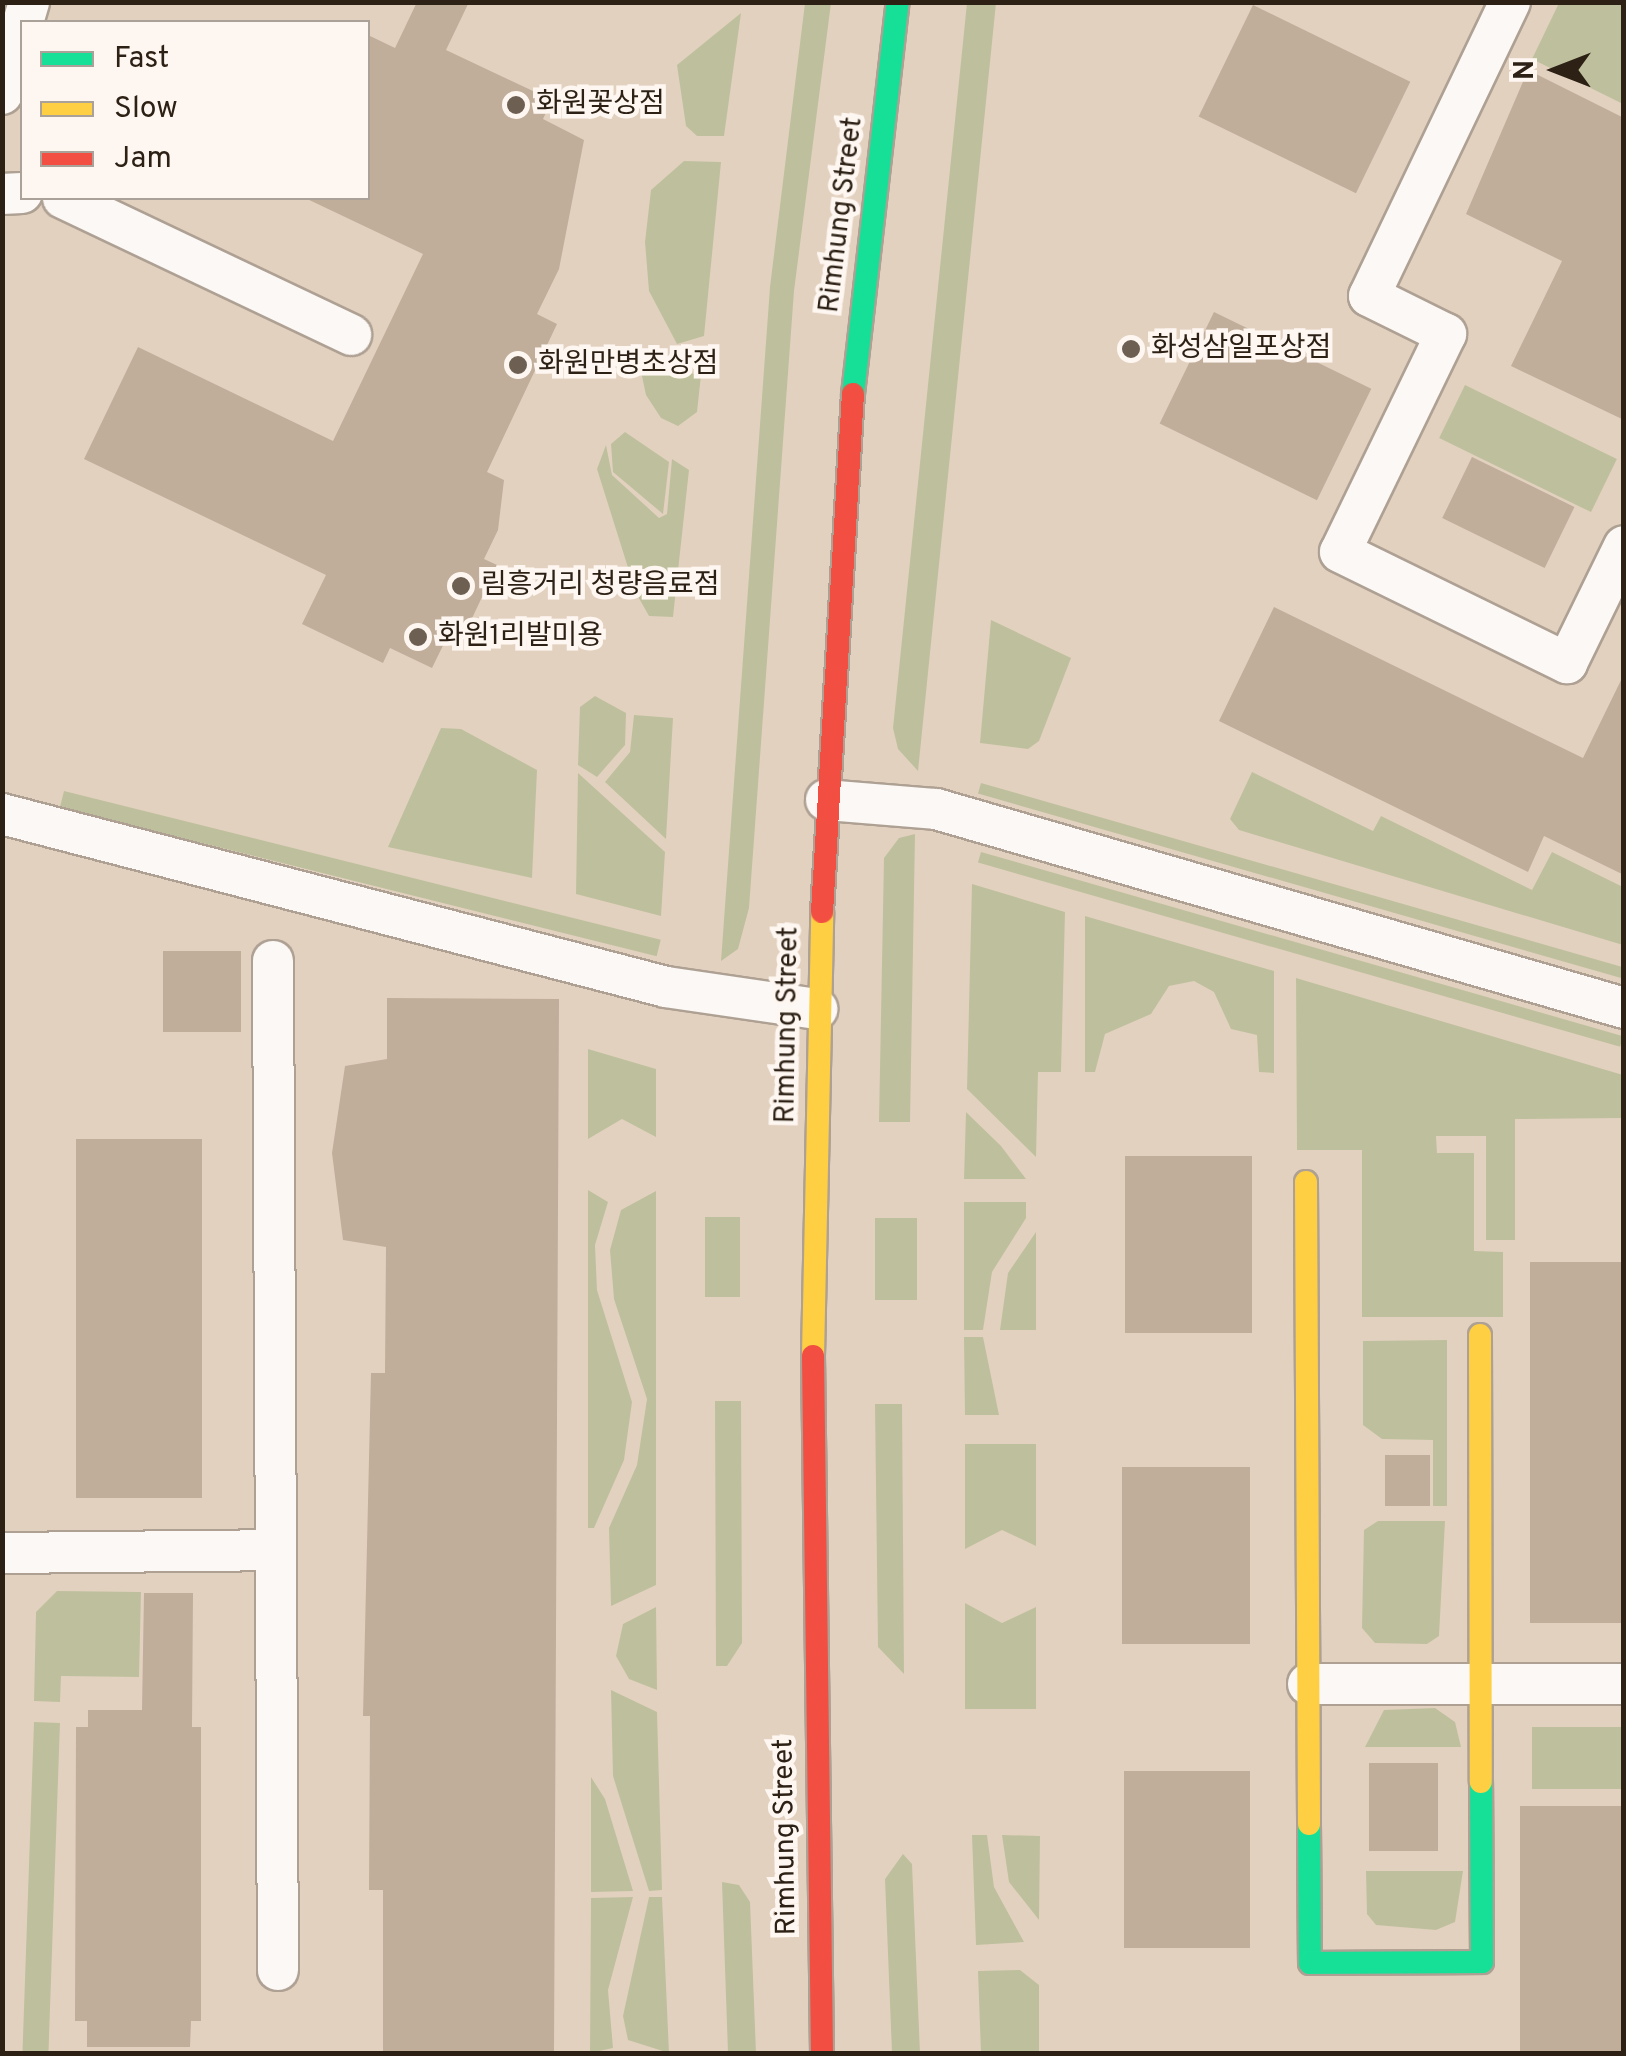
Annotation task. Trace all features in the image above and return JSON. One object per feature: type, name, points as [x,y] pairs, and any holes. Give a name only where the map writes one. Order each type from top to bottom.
[{"type":"main road","name":"Rimhung Street","points":[[822,2054],[812,1420],[817,1009],[846,447],[898,2]]},
{"type":"main road","points":[[1306,1182],[1310,1963],[1482,1962],[1480,1335]]},
{"type":"street","points":[[1510,2],[1369,296],[1446,334],[1340,552],[1567,663],[1624,546]]},
{"type":"street","points":[[2,94],[20,30]]},
{"type":"street","points":[[67,200],[350,335]]},
{"type":"street","points":[[826,800],[936,809],[1624,1008]]},
{"type":"street","points":[[2,814],[666,988],[817,1009]]},
{"type":"street","points":[[273,961],[278,1970]]},
{"type":"street","points":[[2,1552],[276,1550]]},
{"type":"street","points":[[1308,1684],[1624,1684]]},
{"type":"green space","points":[[805,3],[831,3],[794,291],[749,908],[738,949],[721,961],[770,287]]},
{"type":"green space","points":[[967,3],[996,3],[918,771],[898,749],[893,728]]},
{"type":"green space","points":[[1559,3],[1623,3],[1623,104],[1532,59]]},
{"type":"green space","points":[[741,13],[724,136],[697,136],[686,126],[677,65]]},
{"type":"green space","points":[[684,161],[721,162],[704,336],[677,344],[649,291],[645,242],[651,190]]},
{"type":"green space","points":[[648,349],[661,368],[701,375],[697,412],[678,426],[661,418],[646,395],[639,362]]},
{"type":"green space","points":[[1465,385],[1617,459],[1591,512],[1439,438]]},
{"type":"green space","points":[[625,432],[669,462],[663,514],[613,472],[611,444]]},
{"type":"green space","points":[[606,445],[612,475],[659,518],[667,514],[672,459],[689,470],[673,617],[649,616],[636,593],[597,469]]},
{"type":"green space","points":[[991,620],[1071,658],[1039,741],[1028,749],[980,743]]},
{"type":"green space","points":[[595,696],[626,713],[625,745],[597,777],[578,765],[580,707]]},
{"type":"green space","points":[[634,715],[673,718],[666,839],[605,782],[630,752]]},
{"type":"green space","points":[[441,728],[461,729],[537,770],[532,878],[388,847]]},
{"type":"green space","points":[[1252,772],[1373,831],[1381,816],[1532,890],[1552,852],[1623,887],[1623,945],[1239,830],[1230,819]]},
{"type":"green space","points":[[578,773],[665,852],[661,916],[576,894]]},
{"type":"green space","points":[[981,783],[1624,967],[1621,978],[978,794]]},
{"type":"green space","points":[[64,791],[661,940],[657,956],[60,807]]},
{"type":"green space","points":[[915,834],[910,1122],[879,1122],[884,858],[899,838]]},
{"type":"green space","points":[[981,852],[1623,1036],[1620,1047],[978,863]]},
{"type":"green space","points":[[972,884],[1065,912],[1061,1072],[1038,1072],[1036,1157],[967,1089]]},
{"type":"green space","points":[[1085,916],[1274,971],[1274,1073],[1259,1072],[1257,1035],[1231,1029],[1214,992],[1194,981],[1169,986],[1151,1014],[1105,1034],[1095,1072],[1085,1072]]},
{"type":"green space","points":[[1296,978],[1623,1075],[1623,1118],[1515,1119],[1515,1240],[1486,1240],[1486,1136],[1436,1136],[1437,1153],[1474,1153],[1474,1251],[1503,1252],[1503,1317],[1362,1317],[1362,1150],[1297,1150]]},
{"type":"green space","points":[[588,1049],[656,1069],[656,1137],[622,1119],[588,1139]]},
{"type":"green space","points":[[966,1112],[1001,1146],[1026,1179],[964,1179]]},
{"type":"green space","points":[[588,1190],[608,1202],[595,1245],[597,1290],[632,1402],[624,1460],[594,1528],[588,1528]]},
{"type":"green space","points":[[656,1191],[656,1585],[611,1606],[609,1528],[637,1465],[647,1399],[614,1299],[610,1250],[621,1210]]},
{"type":"green space","points":[[964,1202],[1026,1202],[1026,1218],[992,1272],[983,1330],[964,1330]]},
{"type":"green space","points":[[705,1217],[740,1217],[740,1297],[705,1297]]},
{"type":"green space","points":[[875,1218],[917,1218],[917,1300],[875,1300]]},
{"type":"green space","points":[[1036,1232],[1036,1330],[1000,1330],[1008,1273]]},
{"type":"green space","points":[[964,1337],[983,1337],[999,1415],[965,1415]]},
{"type":"green space","points":[[1447,1340],[1447,1506],[1433,1506],[1433,1440],[1382,1439],[1363,1425],[1363,1341]]},
{"type":"green space","points":[[715,1401],[741,1401],[742,1643],[727,1666],[716,1666]]},
{"type":"green space","points":[[875,1404],[902,1404],[904,1674],[878,1647]]},
{"type":"green space","points":[[965,1444],[1036,1444],[1036,1546],[1002,1530],[965,1549]]},
{"type":"green space","points":[[1378,1521],[1445,1521],[1439,1636],[1427,1644],[1375,1643],[1362,1628],[1364,1530]]},
{"type":"green space","points":[[57,1591],[141,1592],[139,1677],[61,1676],[60,1702],[34,1701],[36,1612]]},
{"type":"green space","points":[[965,1603],[1002,1623],[1036,1607],[1036,1709],[965,1709]]},
{"type":"green space","points":[[656,1607],[657,1690],[629,1679],[616,1656],[623,1624]]},
{"type":"green space","points":[[611,1690],[657,1712],[662,1890],[649,1891],[613,1776]]},
{"type":"green space","points":[[1435,1708],[1455,1722],[1461,1747],[1365,1747],[1384,1710]]},
{"type":"green space","points":[[34,1722],[60,1723],[48,2054],[22,2053]]},
{"type":"green space","points":[[1532,1727],[1623,1727],[1623,1789],[1532,1789]]},
{"type":"green space","points":[[591,1777],[605,1799],[633,1891],[591,1892]]},
{"type":"green space","points":[[972,1835],[987,1835],[994,1887],[1024,1942],[976,1945]]},
{"type":"green space","points":[[1002,1835],[1040,1836],[1039,1920],[1009,1882]]},
{"type":"green space","points":[[903,1854],[912,1864],[920,2053],[892,2053],[885,1879]]},
{"type":"green space","points":[[1366,1871],[1463,1871],[1455,1922],[1436,1930],[1376,1925],[1367,1914]]},
{"type":"green space","points":[[722,1882],[739,1885],[750,1902],[756,2053],[728,2053]]},
{"type":"green space","points":[[633,1897],[608,1990],[613,2048],[590,2053],[591,1898]]},
{"type":"green space","points":[[649,1897],[662,1897],[669,2053],[628,2040],[623,2016]]},
{"type":"green space","points":[[1020,1970],[1039,1985],[1039,2053],[981,2053],[978,1971]]},
{"type":"building","points":[[417,2],[469,2],[446,50],[552,100],[543,119],[584,140],[559,269],[537,314],[557,324],[487,472],[504,480],[498,530],[484,559],[497,565],[467,629],[454,623],[432,668],[390,648],[383,663],[302,624],[326,575],[84,459],[138,347],[333,441],[423,254],[309,200],[370,200],[370,36],[395,48]]},
{"type":"building","points":[[1253,5],[1410,82],[1356,193],[1199,116]]},
{"type":"building","points":[[1528,70],[1624,118],[1624,420],[1511,366],[1562,261],[1466,214]]},
{"type":"building","points":[[1214,312],[1371,389],[1317,500],[1160,423]]},
{"type":"building","points":[[1472,457],[1574,507],[1545,568],[1442,518]]},
{"type":"building","points":[[1274,607],[1583,758],[1624,674],[1624,875],[1544,836],[1528,872],[1219,721]]},
{"type":"building","points":[[163,951],[241,951],[241,1032],[163,1032]]},
{"type":"building","points":[[387,998],[559,999],[554,2054],[383,2054],[383,1890],[369,1890],[370,1716],[363,1716],[371,1373],[385,1373],[386,1247],[343,1240],[332,1153],[345,1066],[387,1059]]},
{"type":"building","points":[[76,1139],[202,1139],[202,1498],[76,1498]]},
{"type":"building","points":[[1125,1156],[1252,1156],[1252,1333],[1125,1333]]},
{"type":"building","points":[[1530,1262],[1624,1262],[1624,1623],[1530,1623]]},
{"type":"building","points":[[1385,1455],[1430,1455],[1430,1506],[1385,1506]]},
{"type":"building","points":[[1122,1467],[1250,1467],[1250,1644],[1122,1644]]},
{"type":"building","points":[[144,1593],[193,1593],[192,1727],[201,1727],[201,2021],[191,2021],[190,2047],[87,2047],[87,2021],[75,2021],[76,1727],[88,1727],[88,1710],[142,1710]]},
{"type":"building","points":[[1369,1763],[1438,1763],[1438,1851],[1369,1851]]},
{"type":"building","points":[[1124,1771],[1250,1771],[1250,1948],[1124,1948]]},
{"type":"building","points":[[1520,1806],[1624,1806],[1624,2054],[1520,2054]]},
{"type":"traffic: fast","points":[[853,394],[898,2]]},
{"type":"traffic: fast","points":[[1309,1824],[1310,1963],[1482,1962],[1481,1782]]},
{"type":"traffic: slow","points":[[813,1356],[822,912]]},
{"type":"traffic: slow","points":[[1306,1182],[1309,1824]]},
{"type":"traffic: slow","points":[[1480,1335],[1481,1782]]},
{"type":"traffic: jam","points":[[822,912],[853,394]]},
{"type":"traffic: jam","points":[[813,1356],[822,2054]]},
{"type":"place","name":"화원꽃상점","points":[[516,105]]},
{"type":"place","name":"화성삼일포상점","points":[[1131,349]]},
{"type":"place","name":"화원만병초상점","points":[[518,365]]},
{"type":"place","name":"림흥거리 청량음료점","points":[[461,586]]},
{"type":"place","name":"화원1리발미용","points":[[418,637]]}]
